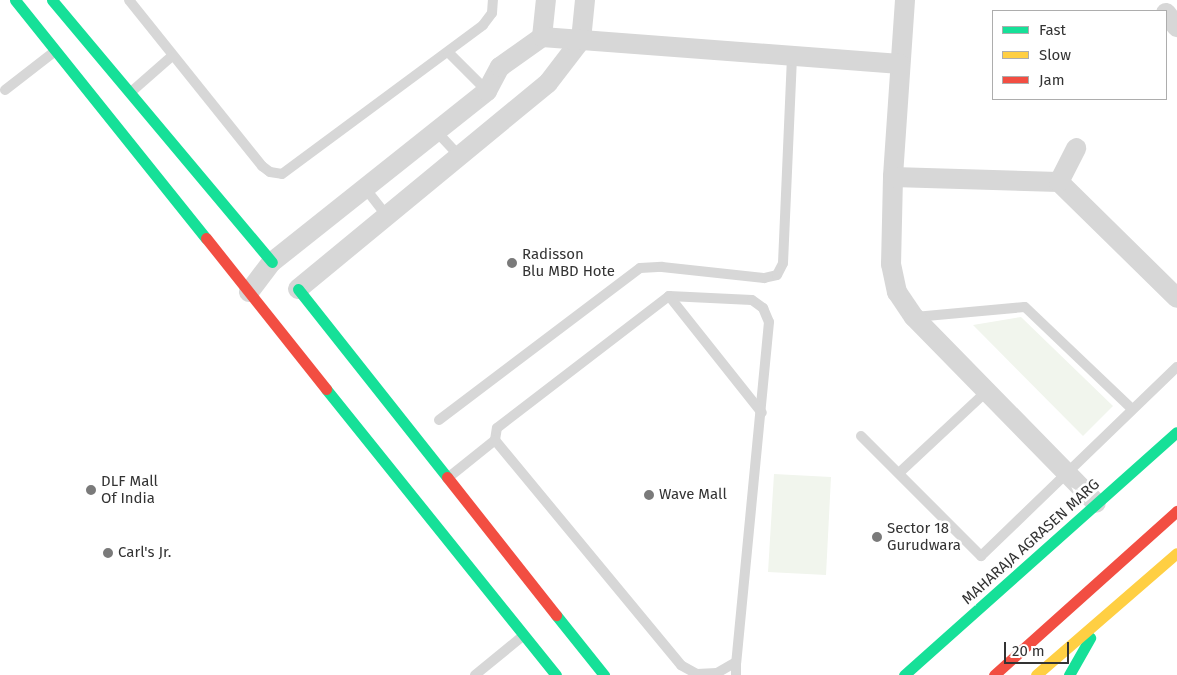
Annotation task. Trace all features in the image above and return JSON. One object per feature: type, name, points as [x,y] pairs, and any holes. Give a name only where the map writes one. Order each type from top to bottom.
[{"type":"street","points":[[15,0],[556,675]]},
{"type":"street","points":[[52,0],[272,262]]},
{"type":"street","points":[[542,37],[546,0]]},
{"type":"street","points":[[585,0],[581,40],[548,83],[298,288],[604,675]]},
{"type":"street","points":[[906,0],[893,177],[891,264],[897,292],[914,317],[1096,503]]},
{"type":"street","points":[[1167,14],[1177,27]]},
{"type":"street","points":[[249,292],[272,262],[487,91],[500,67],[542,37],[900,64]]},
{"type":"street","points":[[1060,182],[1076,148]]},
{"type":"street","points":[[893,177],[1060,182],[1177,298]]},
{"type":"street","name":"MAHARAJA AGRASEN MARG","points":[[904,675],[1177,432]]},
{"type":"street","points":[[994,675],[1177,511]]},
{"type":"street","points":[[1036,675],[1177,553]]},
{"type":"street","points":[[1069,675],[1099,621]]},
{"type":"lane","points":[[129,0],[171,56],[262,166],[270,172],[282,174],[483,25],[492,13],[493,0]]},
{"type":"lane","points":[[6,90],[56,50]]},
{"type":"lane","points":[[448,52],[487,91]]},
{"type":"lane","points":[[130,93],[171,56]]},
{"type":"lane","points":[[439,420],[640,268],[662,267],[764,278],[777,275],[784,263],[792,56]]},
{"type":"lane","points":[[436,132],[459,156]]},
{"type":"lane","points":[[365,188],[386,216]]},
{"type":"lane","points":[[447,478],[495,440],[497,428],[669,296],[752,300],[763,308],[769,322],[762,413],[736,675]]},
{"type":"lane","points":[[669,296],[762,413]]},
{"type":"lane","points":[[914,317],[1025,307],[1132,409]]},
{"type":"lane","points":[[861,436],[981,556],[1177,367]]},
{"type":"lane","points":[[899,473],[986,392]]},
{"type":"lane","points":[[495,440],[681,665],[697,674],[717,673],[736,662]]},
{"type":"lane","points":[[476,675],[525,635]]},
{"type":"shaded area","points":[[1021,317],[1113,406],[1083,436],[973,325]]},
{"type":"shaded area","points":[[774,474],[831,477],[826,575],[768,572]]},
{"type":"traffic: fast","points":[[15,0],[206,238]]},
{"type":"traffic: fast","points":[[52,0],[272,262]]},
{"type":"traffic: fast","points":[[298,289],[447,477]]},
{"type":"traffic: fast","points":[[326,389],[556,675]]},
{"type":"traffic: fast","points":[[904,675],[1177,432]]},
{"type":"traffic: fast","points":[[556,615],[604,675]]},
{"type":"traffic: fast","points":[[1069,675],[1090,638]]},
{"type":"traffic: slow","points":[[1036,675],[1177,553]]},
{"type":"traffic: jam","points":[[206,238],[326,389]]},
{"type":"traffic: jam","points":[[447,477],[556,615]]},
{"type":"traffic: jam","points":[[994,675],[1177,511]]},
{"type":"place","name":"Radisson Blu MBD Hote","points":[[512,263]]},
{"type":"place","name":"DLF Mall Of India","points":[[91,490]]},
{"type":"place","name":"Wave Mall","points":[[649,495]]},
{"type":"place","name":"Sector 18 Gurudwara","points":[[877,537]]},
{"type":"place","name":"Carl's Jr.","points":[[108,553]]}]
